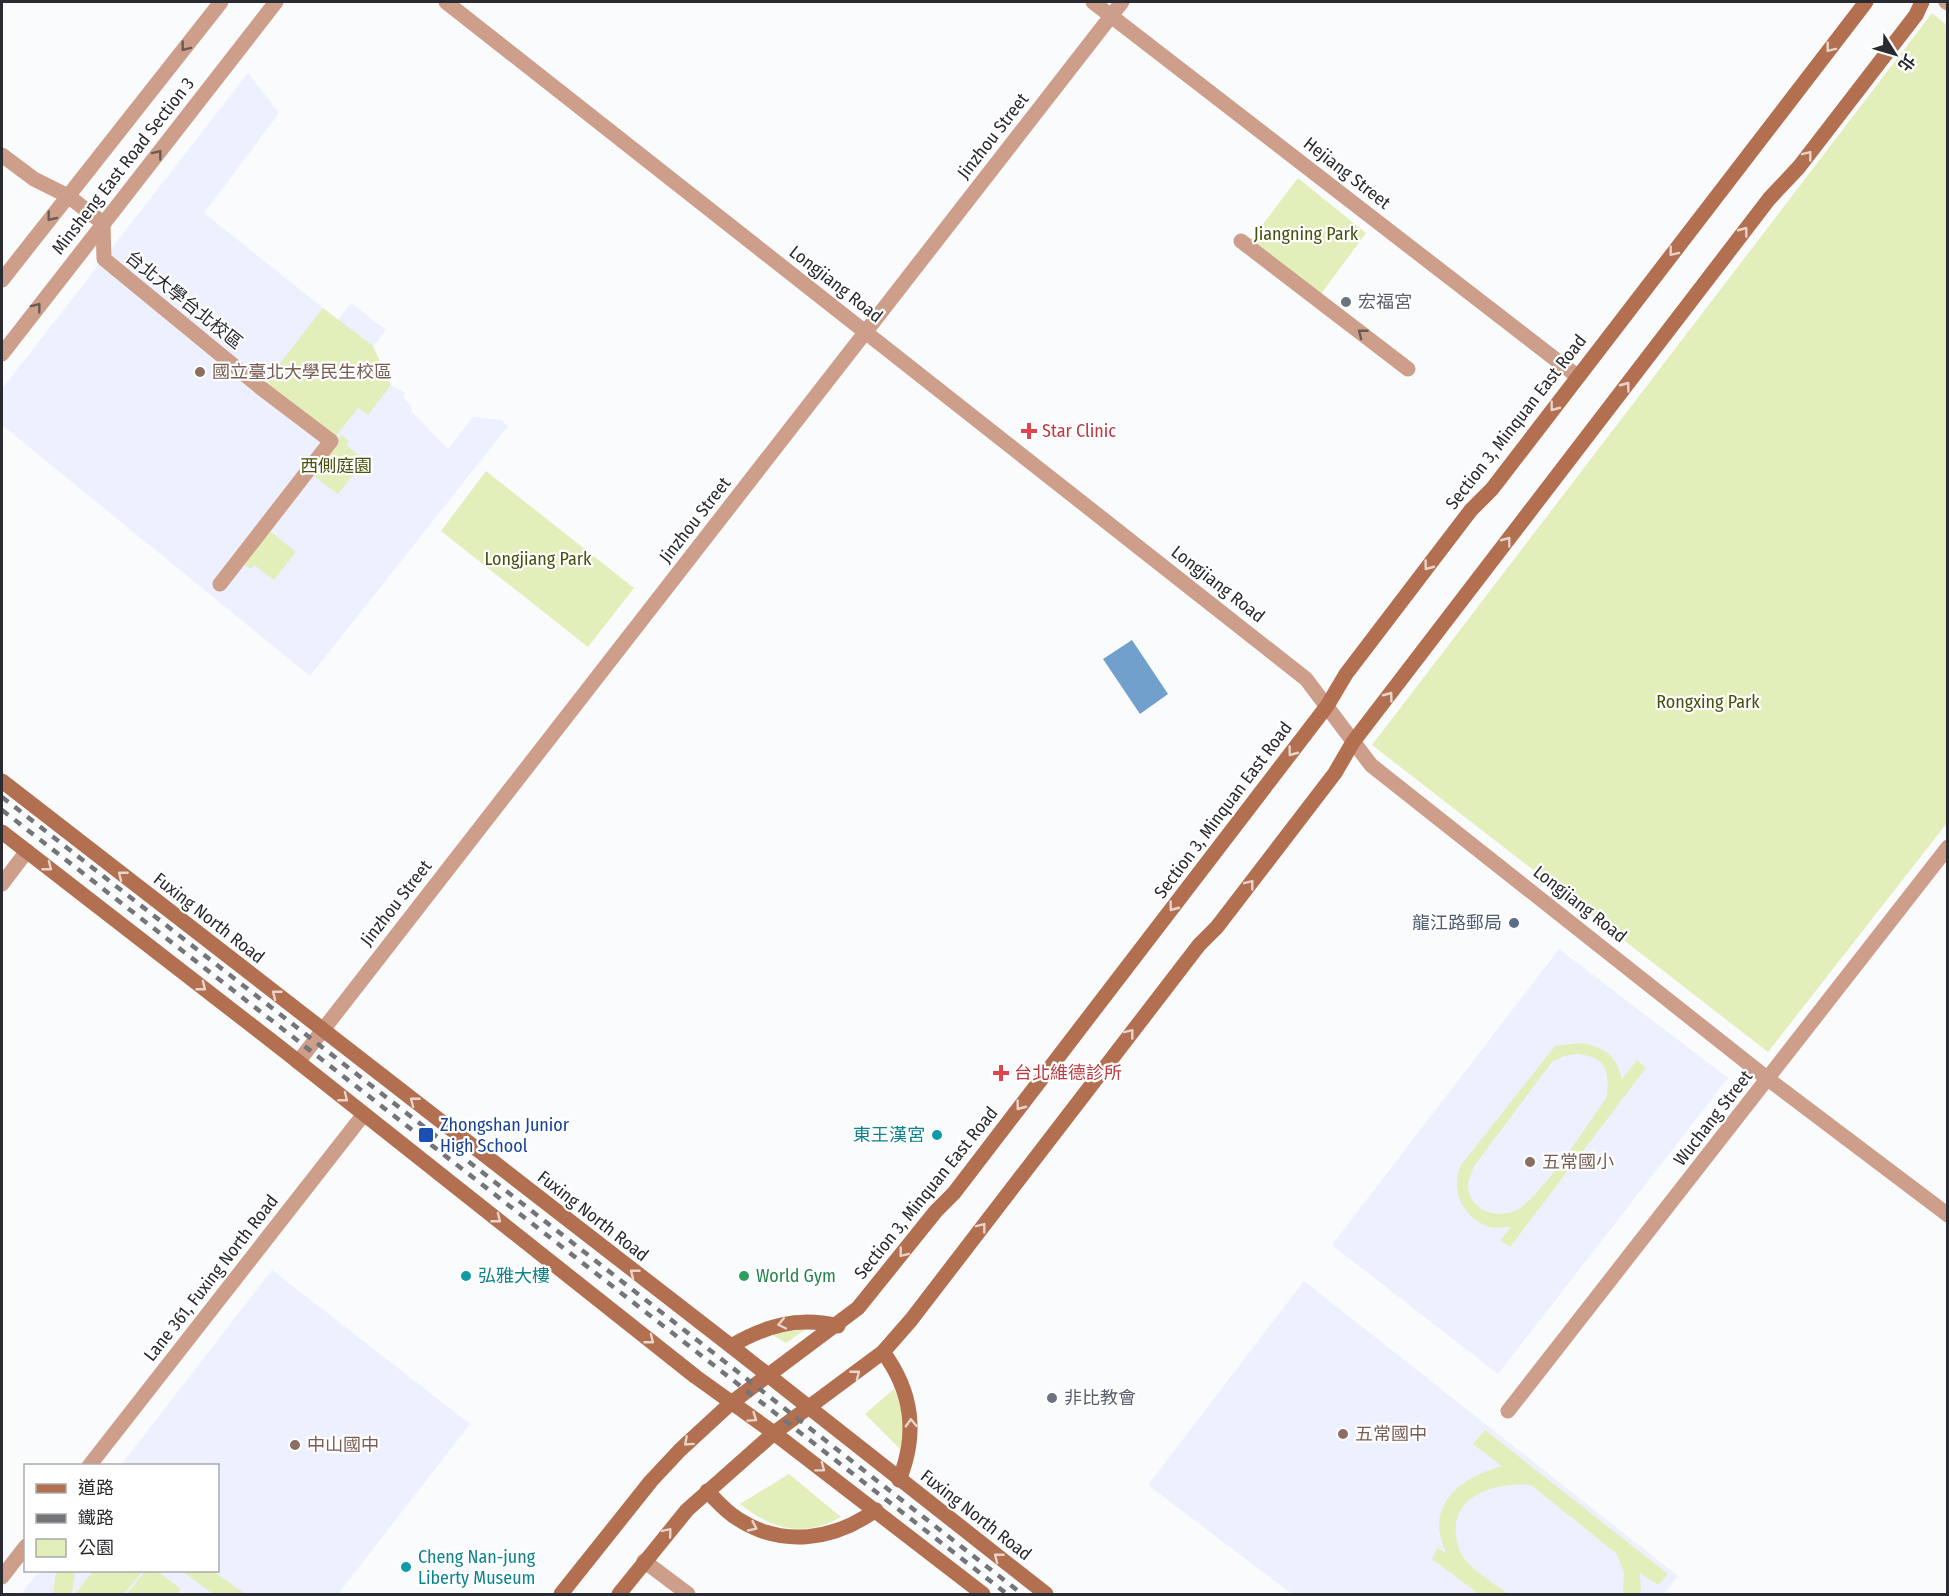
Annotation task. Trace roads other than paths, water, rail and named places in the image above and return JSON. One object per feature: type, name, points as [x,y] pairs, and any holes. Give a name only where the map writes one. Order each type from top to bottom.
[{"type":"main road","name":"Section 3, Minquan East Road","points":[[561,1594],[651,1481],[680,1450],[731,1403],[838,1326],[858,1308],[936,1211],[954,1193],[1327,706],[1366,647],[1471,510],[1492,489],[1866,2]]},
{"type":"main road","points":[[619,1594],[681,1517],[707,1491],[774,1433],[883,1352],[911,1320],[1199,945],[1217,927],[1335,773],[1353,742],[1769,199],[1798,167],[1916,15],[1922,2]]},
{"type":"main road","name":"Fuxing North Road","points":[[2,781],[731,1346],[1046,1594]]},
{"type":"main road","points":[[2,831],[731,1403],[876,1510],[983,1594]]},
{"type":"main road","points":[[731,1346],[749,1335],[787,1322],[807,1321],[838,1326]]},
{"type":"main road","points":[[883,1352],[898,1374],[910,1408],[910,1445],[899,1480]]},
{"type":"main road","points":[[707,1491],[735,1518],[750,1526],[782,1536],[815,1537],[831,1533],[854,1524],[876,1510]]},
{"type":"street","name":"Minsheng East Road Section 3","points":[[2,280],[221,2]]},
{"type":"street","name":"Minsheng East Road Section 3","points":[[2,354],[276,2]]},
{"type":"street","name":"Longjiang Road","points":[[446,2],[1306,679],[1371,765],[1768,1079],[1947,1215]]},
{"type":"street","name":"Hejiang Street","points":[[1093,2],[1577,376]]},
{"type":"street","name":"Jinzhou Street","points":[[298,1062],[1122,2]]},
{"type":"street","points":[[2,155],[34,179],[68,196],[103,223]]},
{"type":"street","name":"台北大學台北校區","points":[[103,223],[104,259],[332,441],[220,584]]},
{"type":"street","points":[[1241,241],[1408,369]]},
{"type":"street","name":"Wuchang Street","points":[[1508,1411],[1947,847]]},
{"type":"street","points":[[2,884],[27,851]]},
{"type":"street","name":"Lane 361, Fuxing North Road","points":[[91,1464],[364,1114]]},
{"type":"street","points":[[2,1577],[24,1549]]},
{"type":"street","points":[[644,1561],[688,1594]]},
{"type":"water","points":[[1132,640],[1168,694],[1140,714],[1103,659]]},
{"type":"railway","points":[[2,797],[1022,1594]]},
{"type":"railway","points":[[2,810],[1007,1594]]},
{"type":"place","name":"宏福宮","points":[[1346,302]]},
{"type":"place","name":"國立臺北大學民生校區","points":[[200,372]]},
{"type":"place","name":"Star Clinic","points":[[1029,431]]},
{"type":"place","name":"龍江路郵局","points":[[1514,923]]},
{"type":"place","name":"台北維德診所","points":[[1001,1073]]},
{"type":"place","name":"Zhongshan Junior High School","points":[[426,1135]]},
{"type":"place","name":"東王漢宮","points":[[937,1135]]},
{"type":"place","name":"五常國小","points":[[1530,1162]]},
{"type":"place","name":"弘雅大樓","points":[[466,1276]]},
{"type":"place","name":"World Gym","points":[[744,1276]]},
{"type":"place","name":"非比教會","points":[[1052,1398]]},
{"type":"place","name":"五常國中","points":[[1343,1434]]},
{"type":"place","name":"中山國中","points":[[295,1445]]},
{"type":"place","name":"Cheng Nan-jung Liberty Museum","points":[[406,1567]]},
{"type":"park label","name":"Jiangning Park","points":[[1306,234]]},
{"type":"park label","name":"西側庭園","points":[[336,466]]},
{"type":"park label","name":"Longjiang Park","points":[[538,559]]},
{"type":"park label","name":"Rongxing Park","points":[[1708,702]]}]
